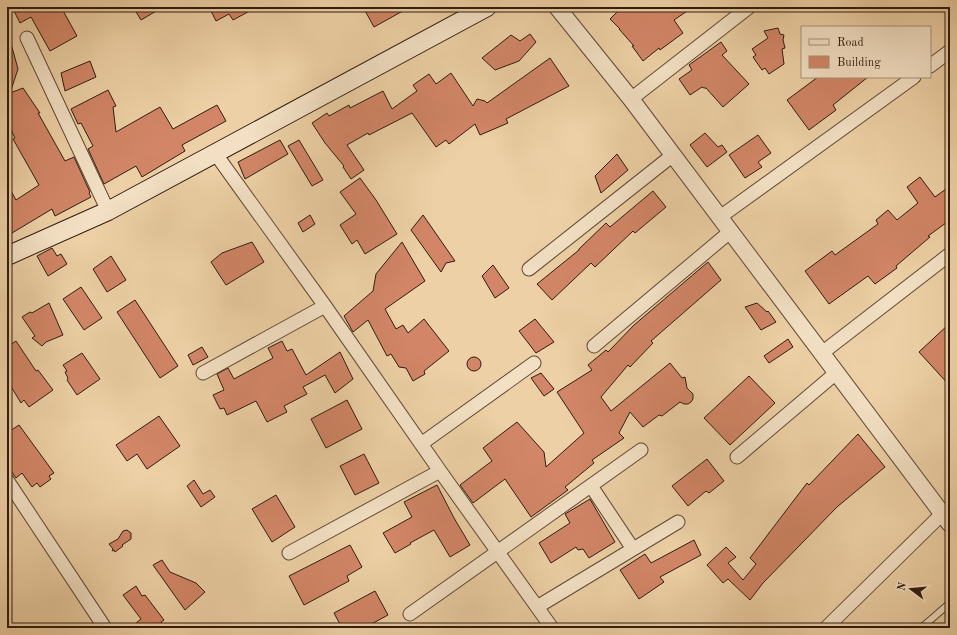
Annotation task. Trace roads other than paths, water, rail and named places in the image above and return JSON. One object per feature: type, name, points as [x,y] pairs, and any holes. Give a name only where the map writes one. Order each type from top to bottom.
[{"type":"main road","points":[[7,256],[108,211],[487,7]]},
{"type":"street","points":[[557,7],[631,99],[836,373],[947,518],[826,628]]},
{"type":"street","points":[[631,99],[749,7]]},
{"type":"street","points":[[27,38],[108,211]]},
{"type":"street","points":[[931,65],[950,51]]},
{"type":"street","points":[[720,217],[913,78]]},
{"type":"street","points":[[215,153],[552,628]]},
{"type":"street","points":[[528,269],[673,155]]},
{"type":"street","points":[[594,346],[731,231]]},
{"type":"street","points":[[822,353],[950,254]]},
{"type":"street","points":[[203,373],[325,306]]},
{"type":"street","points":[[421,444],[534,363]]},
{"type":"street","points":[[737,458],[836,373]]},
{"type":"street","points":[[410,614],[641,450]]},
{"type":"street","points":[[289,553],[440,471]]},
{"type":"street","points":[[7,480],[105,628]]},
{"type":"street","points":[[590,486],[632,550]]},
{"type":"street","points":[[537,607],[678,522]]},
{"type":"lane","points":[[921,628],[950,603]]}]
